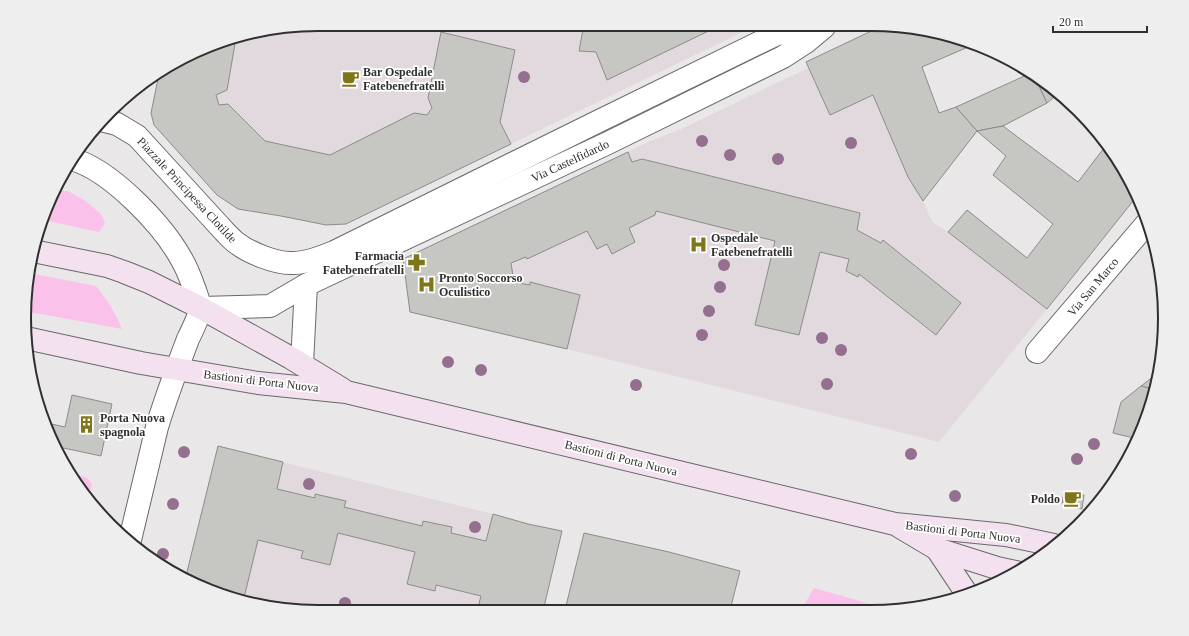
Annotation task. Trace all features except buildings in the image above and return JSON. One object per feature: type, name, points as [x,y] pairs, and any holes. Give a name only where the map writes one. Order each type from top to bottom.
[{"type":"main road","points":[[39,251],[120,270],[149,282],[201,308]]},
{"type":"main road","name":"Bastioni di Porta Nuova","points":[[201,308],[302,364],[346,392]]},
{"type":"main road","points":[[32,339],[176,369]]},
{"type":"main road","name":"Bastioni di Porta Nuova","points":[[176,369],[258,383],[346,392],[895,524],[1006,535],[1049,544]]},
{"type":"main road","name":"Bastioni di Porta Nuova","points":[[895,524],[937,549],[1008,570]]},
{"type":"main road","points":[[937,549],[964,590]]},
{"type":"street","name":"Via Castelfidardo","points":[[291,264],[320,258],[334,252],[777,34],[798,31]]},
{"type":"street","name":"Via Castelfidardo","points":[[201,308],[270,306],[306,285],[608,143],[783,58],[820,31]]},
{"type":"street","name":"Piazzale Principessa Clotilde","points":[[109,122],[118,124],[137,136],[224,232],[238,245],[278,262],[291,264]]},
{"type":"street","points":[[78,161],[100,172],[126,193],[149,216],[173,245],[182,259],[195,289],[201,308],[176,369],[157,428],[131,536]]},
{"type":"street","name":"Via San Marco","points":[[1037,352],[1143,227]]},
{"type":"street","points":[[302,364],[306,285]]},
{"type":"shaded area","points":[[318,31],[745,31],[346,224],[151,113],[158,80],[174,69],[226,46],[281,33]]},
{"type":"shaded area","name":"Ospedale Fatebenefratelli","points":[[808,68],[830,115],[873,95],[908,177],[923,201],[932,222],[948,232],[1047,309],[939,442],[567,349],[410,312],[403,259],[648,142],[681,129]]},
{"type":"shaded area","points":[[61,191],[68,191],[84,200],[101,214],[105,223],[99,232],[48,221]]},
{"type":"shaded area","points":[[34,274],[96,286],[111,307],[122,329],[31,312]]},
{"type":"shaded area","points":[[218,446],[528,524],[562,531],[544,605],[318,605],[281,603],[226,590],[187,573]]},
{"type":"shaded area","points":[[78,476],[86,477],[92,484],[90,493]]},
{"type":"shaded area","points":[[814,588],[873,605],[871,605],[804,605]]},
{"type":"place","name":"Bar Ospedale Fatebenefratelli","points":[[350,79]]},
{"type":"place","name":"Ospedale Fatebenefratelli","points":[[698,245]]},
{"type":"place","name":"Farmacia Fatebenefratelli","points":[[417,263]]},
{"type":"place","name":"Pronto Soccorso Oculistico","points":[[426,285]]},
{"type":"place","name":"Porta Nuova spagnola","points":[[87,425]]},
{"type":"place","name":"Poldo","points":[[1073,499]]}]
